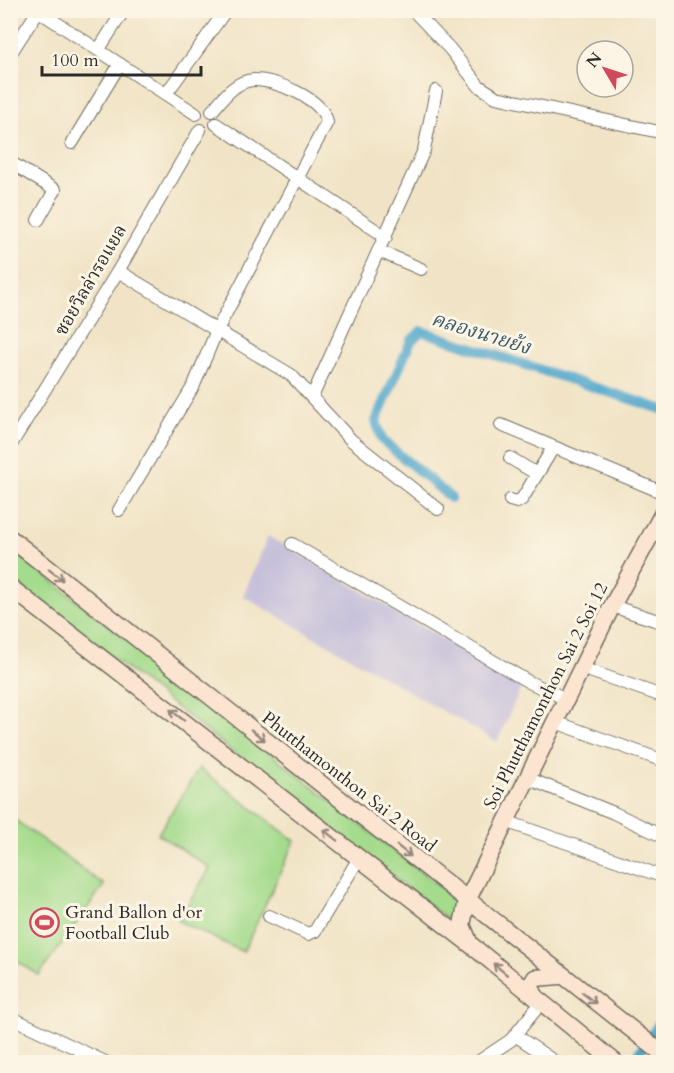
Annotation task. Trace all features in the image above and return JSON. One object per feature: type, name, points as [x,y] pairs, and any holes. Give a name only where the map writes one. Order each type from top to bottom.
[{"type":"main road","name":"Soi Phutthamonthon Sai 2 Soi 12","points":[[467,901],[612,606],[663,511]]},
{"type":"main road","name":"Phutthamonthon Sai 2 Road","points":[[10,538],[663,1055]]},
{"type":"main road","points":[[10,587],[471,945],[615,1062]]},
{"type":"main road","points":[[467,901],[462,925],[471,945]]},
{"type":"main road","points":[[539,1001],[530,986],[535,978],[560,975]]},
{"type":"street","points":[[99,49],[124,10]]},
{"type":"street","points":[[166,94],[226,10]]},
{"type":"street","points":[[413,10],[450,49],[479,86],[496,98],[663,133]]},
{"type":"street","points":[[10,54],[38,11],[196,114]]},
{"type":"street","points":[[72,143],[120,64]]},
{"type":"street","points":[[119,510],[194,385],[217,330],[299,180],[327,122],[326,112],[320,106],[271,83],[252,80],[226,94],[213,111]]},
{"type":"street","points":[[312,397],[424,150],[436,91]]},
{"type":"street","points":[[206,109],[213,111],[216,124],[208,131],[200,130],[195,124],[196,114],[206,109]]},
{"type":"street","points":[[216,124],[386,237]]},
{"type":"street","name":"ซอยวิลล่ารอแยล","points":[[10,446],[118,272],[200,130]]},
{"type":"street","points":[[10,162],[55,190],[38,220]]},
{"type":"street","points":[[379,251],[421,269]]},
{"type":"street","points":[[118,272],[291,375],[351,440],[438,508]]},
{"type":"street","points":[[501,425],[663,493]]},
{"type":"street","points":[[510,500],[517,502],[522,500],[553,448]]},
{"type":"street","points":[[510,458],[537,474]]},
{"type":"street","points":[[292,544],[529,682],[566,699]]},
{"type":"street","points":[[612,606],[663,623]]},
{"type":"street","points":[[581,668],[662,696]]},
{"type":"street","points":[[555,722],[663,761]]},
{"type":"street","points":[[527,778],[614,813],[663,837]]},
{"type":"street","points":[[506,821],[663,877]]},
{"type":"street","points":[[269,916],[308,934],[315,931],[359,858]]},
{"type":"street","points":[[478,1062],[515,1035],[539,1001]]},
{"type":"street","points":[[10,1017],[105,1062]]},
{"type":"street","points":[[515,1035],[555,1062]]},
{"type":"shaded area","points":[[268,536],[522,685],[497,742],[243,596]]},
{"type":"green space","points":[[10,548],[459,902],[453,924],[11,578]]},
{"type":"green space","points":[[199,768],[295,841],[243,952],[178,921],[210,868],[158,834]]},
{"type":"green space","name":"Grand Ballon d'or Football Club","points":[[11,817],[104,885],[39,975],[11,958]]},
{"type":"waterway","name":"คลองนายย้ง","points":[[451,498],[382,440],[376,421],[411,341],[421,331],[664,410]]},
{"type":"waterway","points":[[633,1062],[664,1016]]},
{"type":"place","name":"Grand Ballon d'or Football Club","points":[[44,922]]}]
